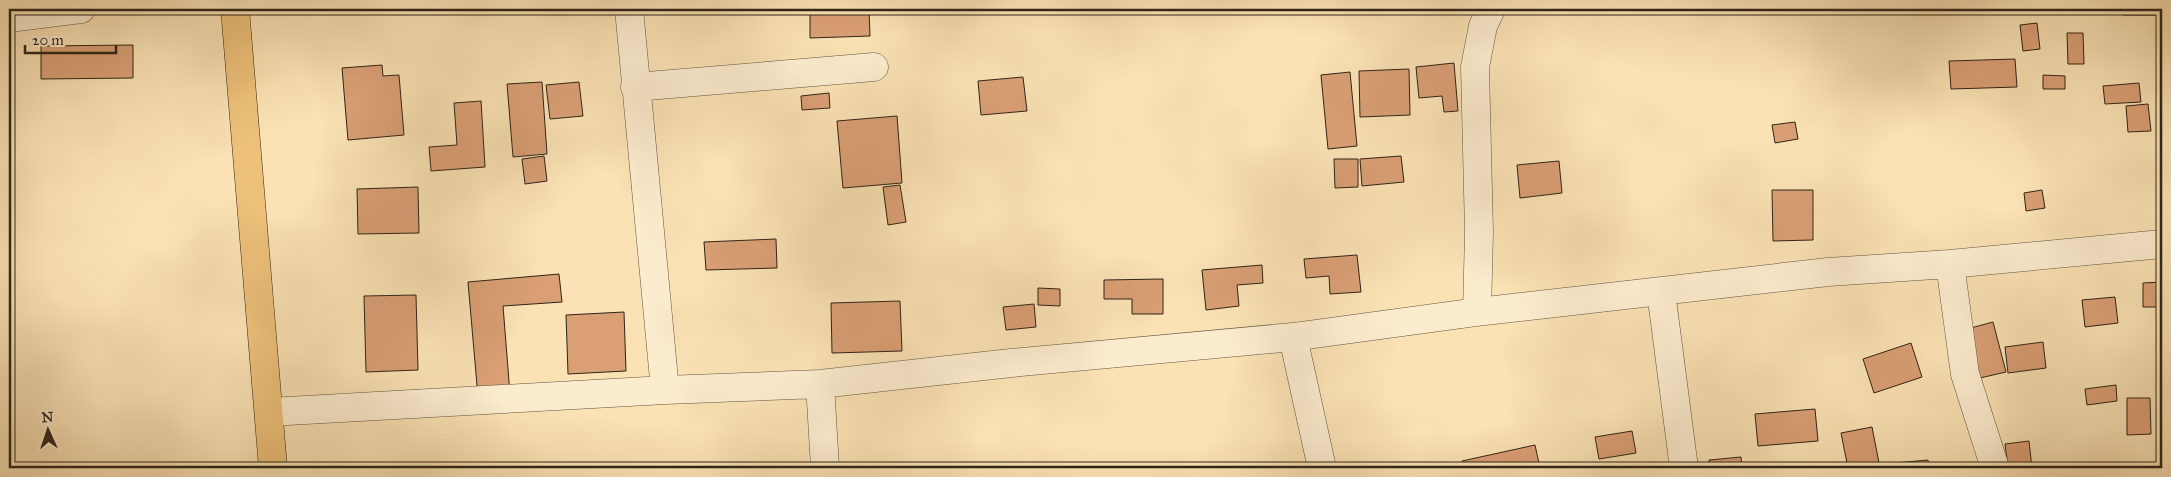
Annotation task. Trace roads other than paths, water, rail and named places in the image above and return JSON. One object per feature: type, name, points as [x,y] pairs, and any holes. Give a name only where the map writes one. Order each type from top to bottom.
[{"type":"main road","points":[[235,9],[273,468]]},
{"type":"street","points":[[9,18],[81,9]]},
{"type":"street","points":[[629,9],[665,390]]},
{"type":"street","points":[[1477,312],[1479,232],[1475,67],[1484,26],[1491,9]]},
{"type":"street","points":[[635,87],[874,67]]},
{"type":"street","points":[[269,412],[665,390],[820,384],[1011,363],[1293,337],[1477,312],[1828,272],[1950,264],[2162,244]]},
{"type":"street","points":[[1950,264],[1966,374],[1995,468]]},
{"type":"street","points":[[1661,292],[1684,468]]},
{"type":"street","points":[[1293,337],[1322,468]]},
{"type":"street","points":[[820,384],[825,468]]}]
